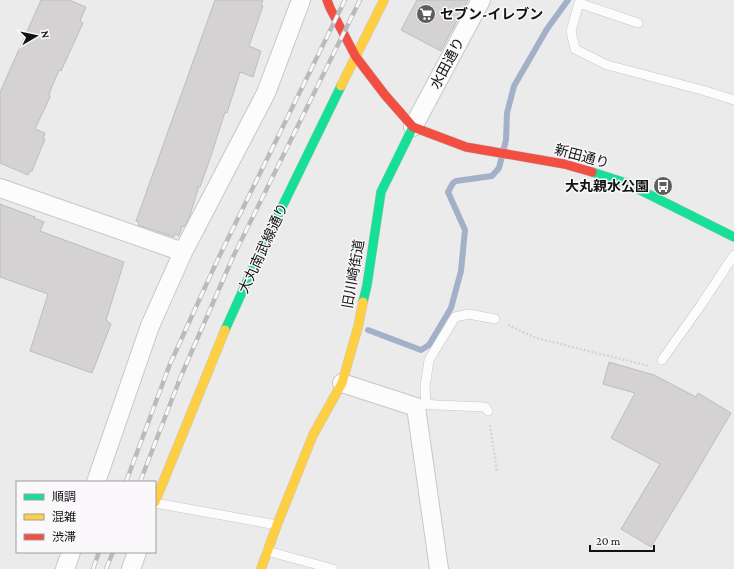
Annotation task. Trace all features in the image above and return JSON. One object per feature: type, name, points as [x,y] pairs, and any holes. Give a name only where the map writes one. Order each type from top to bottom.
[{"type":"street","points":[[96,481],[150,326],[183,252],[266,93],[301,0]]},
{"type":"street","points":[[328,0],[330,8],[356,56],[385,95],[414,127]]},
{"type":"street","name":"大丸南武線通り","points":[[156,500],[216,348],[262,248],[384,0]]},
{"type":"street","name":"水田通り","points":[[414,127],[481,0]]},
{"type":"street","name":"新田通り","points":[[414,127],[466,147],[564,164],[626,183],[734,237]]},
{"type":"street","name":"旧川崎街道","points":[[261,569],[313,435],[342,382],[358,327],[367,285],[381,192],[414,127]]},
{"type":"street","points":[[0,188],[183,252]]},
{"type":"street","points":[[342,382],[421,405],[439,569]]},
{"type":"street","points":[[65,569],[71,553]]},
{"type":"street","points":[[131,569],[137,553]]},
{"type":"lane","points":[[638,23],[580,2],[571,31],[575,49],[607,66],[702,90],[734,100]]},
{"type":"lane","points":[[662,360],[734,255]]},
{"type":"lane","points":[[488,411],[485,407],[421,405],[429,360],[455,316],[469,314],[495,319]]},
{"type":"lane","points":[[156,503],[277,525]]},
{"type":"lane","points":[[267,552],[333,569]]},
{"type":"path","points":[[495,319],[536,338],[648,366],[662,360]]},
{"type":"path","points":[[488,411],[497,472]]},
{"type":"building","points":[[41,0],[69,0],[86,7],[80,21],[83,23],[61,71],[59,70],[49,94],[50,97],[35,129],[45,133],[43,139],[45,139],[32,171],[30,171],[28,175],[0,163],[0,92]]},
{"type":"building","points":[[215,0],[263,0],[261,5],[263,6],[249,46],[261,51],[253,77],[240,72],[227,113],[225,112],[189,218],[184,227],[182,226],[179,236],[175,234],[174,237],[138,225],[139,222],[136,221]]},
{"type":"building","points":[[417,0],[468,0],[441,51],[401,30]]},
{"type":"building","points":[[0,204],[35,217],[34,218],[44,222],[40,231],[124,262],[106,320],[111,324],[92,373],[30,351],[48,294],[0,277]]},
{"type":"building","points":[[609,362],[654,375],[696,397],[698,393],[731,413],[651,547],[621,529],[660,464],[611,438],[635,393],[603,384]]},
{"type":"waterway","points":[[368,330],[421,350],[429,345],[451,308],[461,271],[465,230],[448,192],[453,183],[456,181],[492,176],[499,168],[506,140],[507,113],[514,86],[547,29],[568,0]]},
{"type":"railway","points":[[126,481],[170,364],[217,261],[345,0]]},
{"type":"railway","points":[[140,481],[181,376],[233,257],[360,0]]},
{"type":"railway","points":[[93,569],[99,553]]},
{"type":"railway","points":[[106,569],[113,553]]},
{"type":"traffic: fast","points":[[225,330],[262,248],[341,86]]},
{"type":"traffic: fast","points":[[363,302],[367,285],[381,192],[413,127]]},
{"type":"traffic: fast","points":[[592,172],[626,183],[734,237]]},
{"type":"traffic: slow","points":[[341,86],[384,0]]},
{"type":"traffic: slow","points":[[261,569],[313,435],[342,383],[358,327],[363,302]]},
{"type":"traffic: slow","points":[[156,500],[225,330]]},
{"type":"traffic: jam","points":[[327,0],[356,57],[385,95],[413,127],[466,147],[564,164],[592,172]]},
{"type":"place","name":"セブン-イレブン","points":[[426,14]]},
{"type":"place","name":"大丸親水公園","points":[[663,186]]}]
